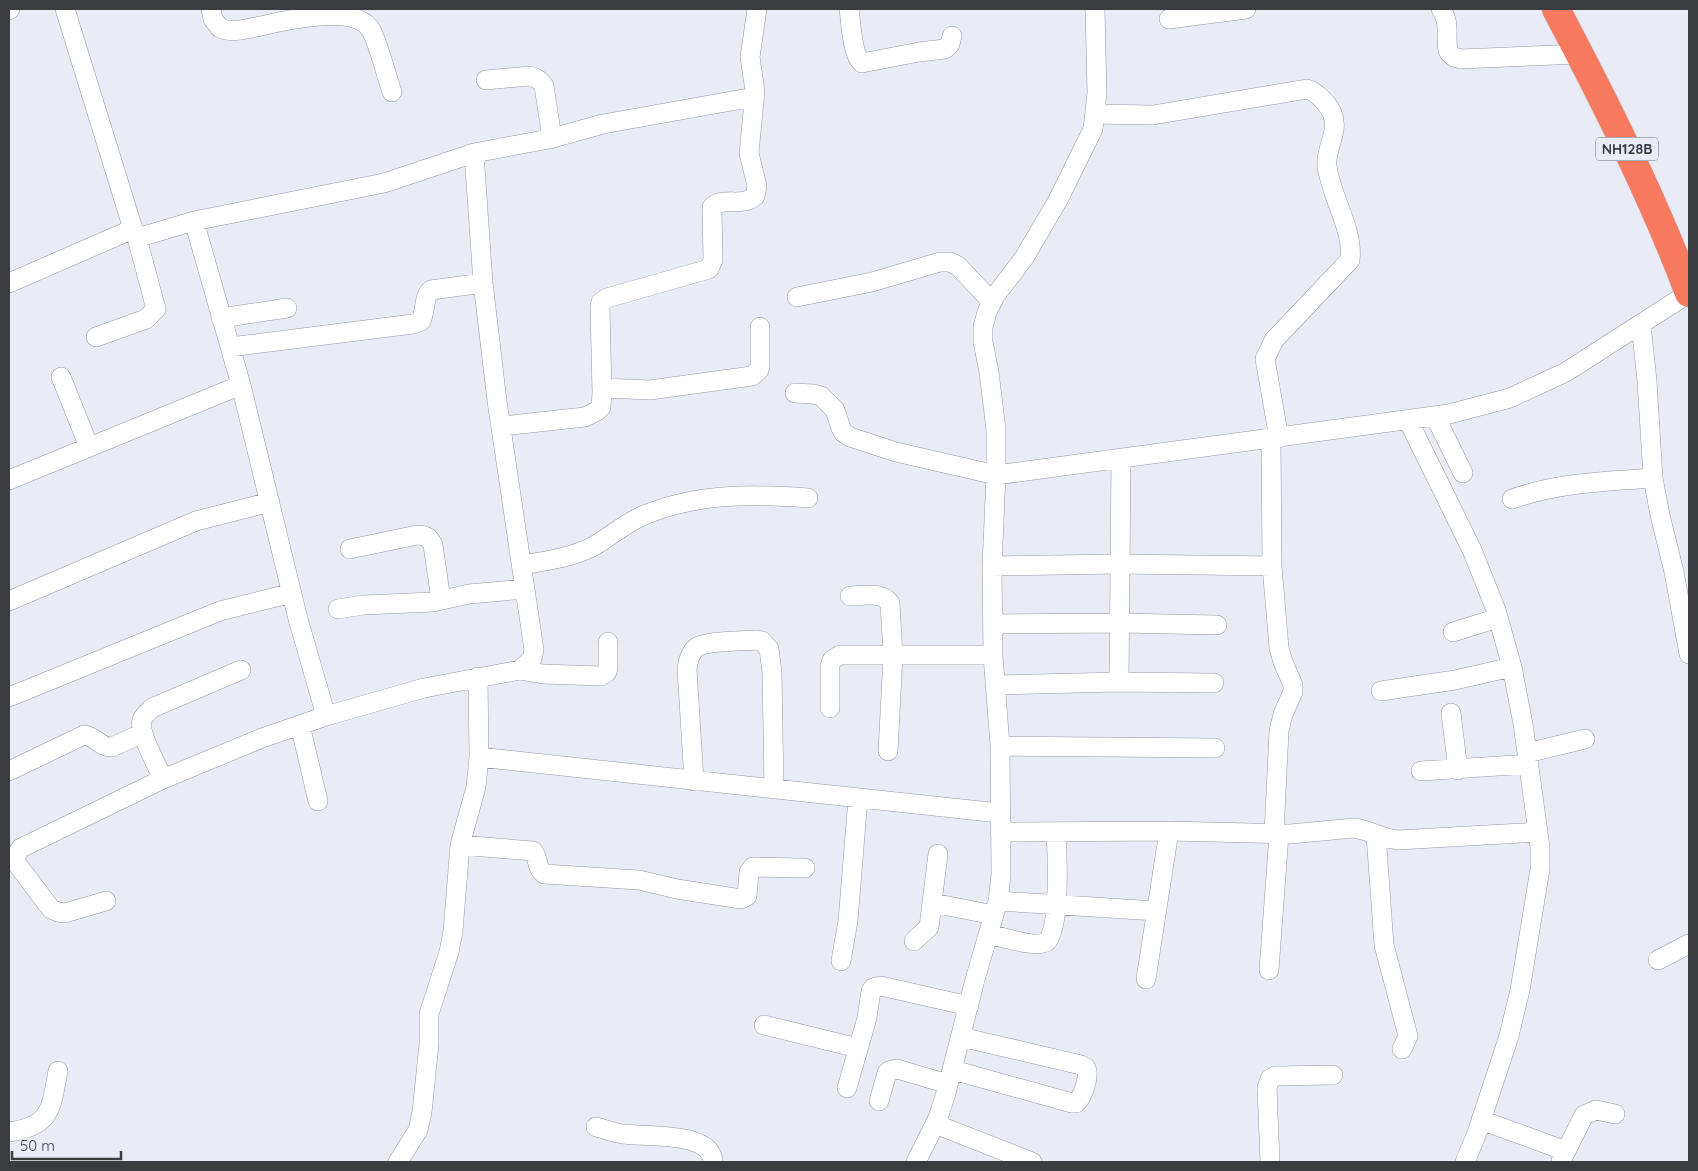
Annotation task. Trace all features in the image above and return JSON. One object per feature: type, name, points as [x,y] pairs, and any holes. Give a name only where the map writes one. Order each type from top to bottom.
[{"type":"highway","name":"NH128B","points":[[1556,9],[1634,162],[1689,293]]},
{"type":"street","points":[[65,9],[135,234],[156,309],[146,319],[96,337]]},
{"type":"street","points":[[211,9],[213,18],[220,28],[233,31],[282,21],[328,16],[352,17],[360,20],[371,30],[392,92]]},
{"type":"street","points":[[502,426],[591,415],[601,407],[601,302],[607,298],[709,269],[713,260],[712,207],[718,203],[744,202],[755,196],[757,186],[749,153],[749,144],[754,97],[750,57],[757,9]]},
{"type":"street","points":[[849,9],[855,51],[857,58],[862,63],[918,52],[945,50],[950,44],[952,36]]},
{"type":"street","points":[[916,1162],[935,1124],[950,1077],[996,908],[1000,875],[1000,746],[993,655],[992,566],[996,430],[983,327],[992,302],[1024,258],[1058,200],[1093,129],[1097,93],[1095,9]]},
{"type":"street","points":[[1169,19],[1246,9]]},
{"type":"street","points":[[1441,9],[1447,20],[1448,50],[1455,58],[1580,54]]},
{"type":"street","points":[[486,80],[530,76],[541,81],[544,86],[552,138]]},
{"type":"street","points":[[1096,114],[1153,115],[1307,89],[1317,95],[1332,112],[1334,130],[1326,164],[1351,246],[1350,260],[1274,340],[1265,359],[1275,438],[1272,566],[1279,648],[1293,685],[1293,692],[1283,714],[1279,731],[1277,834],[1269,970]]},
{"type":"street","points":[[9,283],[135,234],[384,183],[474,154],[552,138],[603,124],[754,97]]},
{"type":"street","points":[[474,154],[483,283],[497,401],[534,650],[532,659],[520,670]]},
{"type":"street","points":[[194,221],[241,385],[292,593],[326,716]]},
{"type":"street","points":[[797,296],[872,282],[940,262],[950,262],[958,266],[992,302]]},
{"type":"street","points":[[230,347],[418,323],[423,317],[426,296],[431,290],[483,283]]},
{"type":"street","points":[[795,393],[821,396],[835,410],[840,428],[850,437],[896,452],[996,475],[1436,416],[1510,398],[1566,372],[1689,293]]},
{"type":"street","points":[[221,318],[287,308]]},
{"type":"street","points":[[1640,324],[1647,381],[1653,478],[1674,572],[1689,654]]},
{"type":"street","points":[[602,388],[658,389],[752,376],[756,374],[760,366],[760,327]]},
{"type":"street","points":[[61,377],[89,447]]},
{"type":"street","points":[[9,480],[241,385]]},
{"type":"street","points":[[1436,416],[1463,473]]},
{"type":"street","points":[[1408,420],[1475,558],[1498,618],[1512,667],[1538,832],[1540,869],[1520,990],[1508,1036],[1481,1120],[1465,1162]]},
{"type":"street","points":[[1119,682],[1121,459]]},
{"type":"street","points":[[1512,499],[1578,484],[1653,478]]},
{"type":"street","points":[[522,565],[580,552],[592,547],[624,525],[646,514],[680,503],[735,495],[808,498]]},
{"type":"street","points":[[9,601],[196,521],[270,502]]},
{"type":"street","points":[[350,549],[425,535],[433,545],[441,600]]},
{"type":"street","points":[[992,566],[1120,564],[1272,566]]},
{"type":"street","points":[[338,610],[363,605],[407,604],[469,594],[525,589]]},
{"type":"street","points":[[9,698],[220,611],[292,593]]},
{"type":"street","points":[[850,596],[881,595],[887,598],[890,603],[892,656],[888,751]]},
{"type":"street","points":[[1453,632],[1498,618]]},
{"type":"street","points":[[993,624],[1119,623],[1217,625]]},
{"type":"street","points":[[694,781],[688,660],[697,647],[705,644],[757,640],[762,641],[770,649],[774,789]]},
{"type":"street","points":[[106,901],[73,912],[58,912],[51,909],[13,865],[16,853],[21,848],[163,779],[262,738],[326,716],[424,688],[520,670],[543,674],[601,676],[607,672],[608,668],[608,642]]},
{"type":"street","points":[[830,708],[830,666],[832,660],[840,655],[993,655]]},
{"type":"street","points":[[1381,691],[1455,680],[1512,667]]},
{"type":"street","points":[[163,779],[143,732],[142,720],[152,708],[241,670]]},
{"type":"street","points":[[398,1162],[418,1130],[422,1112],[429,1014],[449,952],[453,931],[460,845],[476,787],[479,757],[478,677]]},
{"type":"street","points":[[996,686],[1119,682],[1214,683]]},
{"type":"street","points":[[1451,713],[1458,770]]},
{"type":"street","points":[[300,725],[318,801]]},
{"type":"street","points":[[9,771],[84,735],[90,735],[107,748],[143,732]]},
{"type":"street","points":[[1422,771],[1458,770],[1528,759],[1585,740]]},
{"type":"street","points":[[1000,746],[1215,748]]},
{"type":"street","points":[[479,757],[858,798],[1056,832],[1277,834],[1354,828],[1362,829],[1385,839],[1398,840],[1538,832]]},
{"type":"street","points":[[841,961],[848,921],[858,798]]},
{"type":"street","points":[[989,934],[1034,944],[1046,943],[1053,934],[1057,904],[1056,832]]},
{"type":"street","points":[[1146,979],[1169,832]]},
{"type":"street","points":[[1376,835],[1384,944],[1408,1036],[1402,1049]]},
{"type":"street","points":[[460,845],[533,851],[536,854],[539,869],[544,874],[639,880],[677,889],[741,899],[747,896],[749,872],[753,867],[805,868]]},
{"type":"street","points":[[914,941],[929,927],[938,854]]},
{"type":"street","points":[[933,903],[996,908],[1057,904],[1157,911]]},
{"type":"street","points":[[1658,960],[1689,944]]},
{"type":"street","points":[[847,1088],[867,1018],[870,991],[873,988],[881,986],[969,1006]]},
{"type":"street","points":[[764,1026],[858,1048]]},
{"type":"street","points":[[879,1101],[887,1073],[893,1069],[950,1077],[1072,1102],[1076,1102],[1080,1098],[1088,1075],[1086,1068],[961,1036]]},
{"type":"street","points":[[9,1132],[36,1125],[46,1117],[52,1105],[58,1071]]},
{"type":"street","points":[[1270,1162],[1266,1088],[1270,1079],[1276,1076],[1333,1075]]},
{"type":"street","points":[[1481,1120],[1563,1157],[1584,1115],[1596,1110],[1615,1114]]},
{"type":"street","points":[[935,1124],[1032,1162]]},
{"type":"street","points":[[596,1127],[620,1134],[690,1140],[702,1144],[710,1151],[713,1162]]}]
